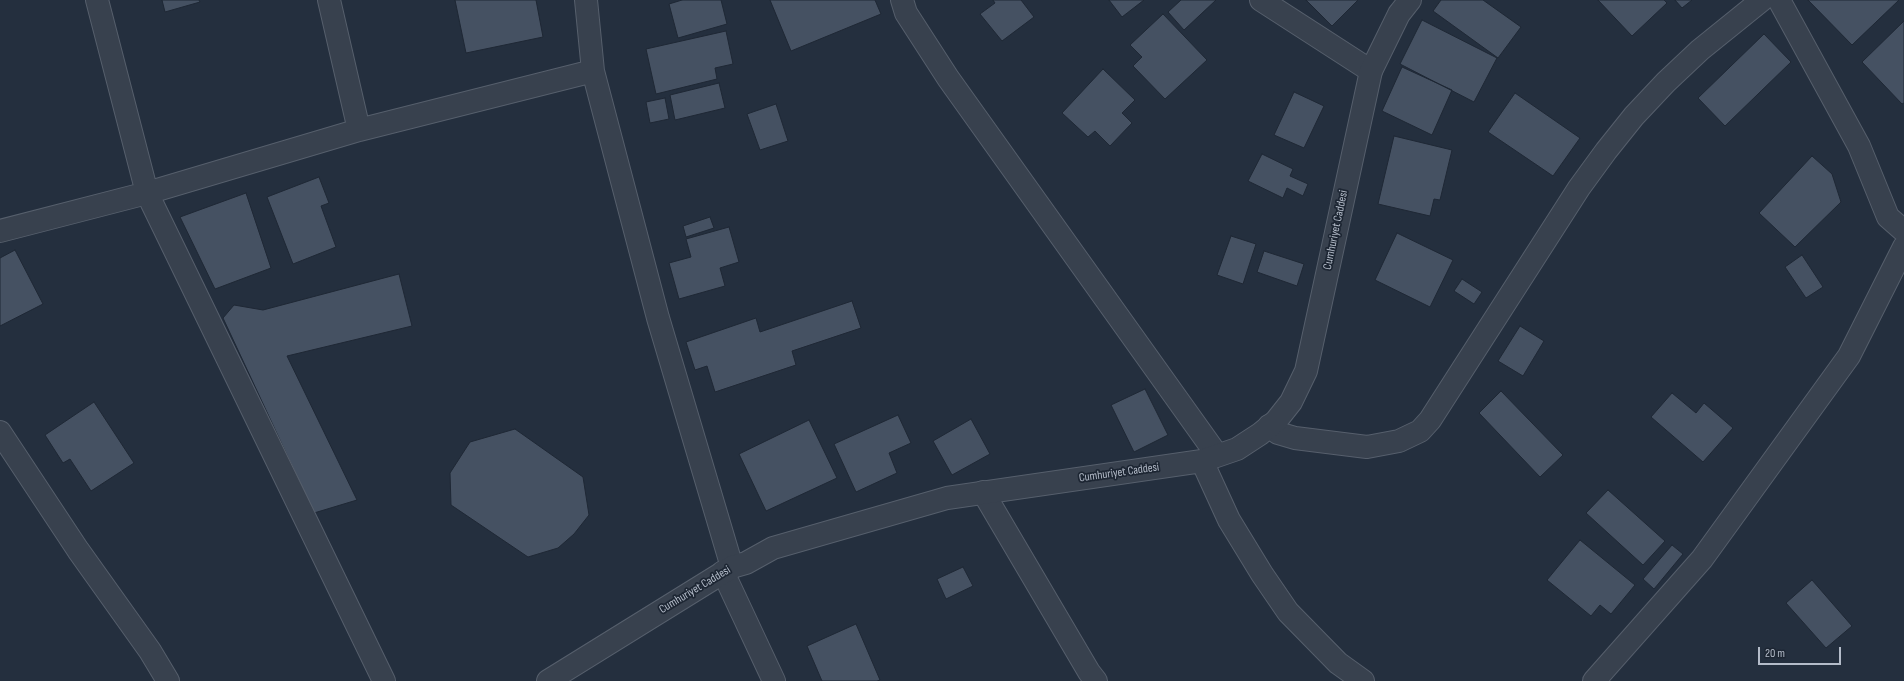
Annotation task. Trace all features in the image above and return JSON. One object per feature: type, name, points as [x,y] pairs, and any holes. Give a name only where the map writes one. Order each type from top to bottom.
[{"type":"street","points":[[97,0],[147,193],[384,681]]},
{"type":"street","points":[[329,0],[359,130]]},
{"type":"street","points":[[586,0],[593,71],[658,318],[727,570],[774,681]]},
{"type":"street","points":[[902,0],[906,12],[948,78],[1210,458],[1229,520],[1262,574],[1288,612],[1338,663],[1363,681]]},
{"type":"street","points":[[1261,0],[1371,71]]},
{"type":"street","name":"Cumhuriyet Caddesi","points":[[548,681],[727,570],[746,563],[773,548],[947,498],[1210,458],[1237,449],[1260,434],[1276,421],[1291,402],[1306,370],[1371,71],[1399,14],[1410,0]]},
{"type":"street","points":[[1270,426],[1278,433],[1295,438],[1367,447],[1399,441],[1420,431],[1430,420],[1579,188],[1606,151],[1634,116],[1666,82],[1700,50],[1762,0]]},
{"type":"street","points":[[1779,0],[1860,146],[1888,217],[1904,231]]},
{"type":"street","points":[[0,231],[147,193],[359,130],[593,71]]},
{"type":"street","points":[[1594,681],[1702,559],[1849,356],[1904,247]]},
{"type":"street","points":[[0,432],[74,543],[150,651],[168,681]]},
{"type":"street","points":[[983,492],[1089,672],[1096,681]]},
{"type":"building","points":[[162,0],[199,0],[200,2],[165,12]]},
{"type":"building","points":[[455,0],[536,0],[543,37],[466,53]]},
{"type":"building","points":[[682,0],[721,0],[727,24],[678,38],[669,4]]},
{"type":"building","points":[[770,0],[875,0],[881,14],[791,51]]},
{"type":"building","points":[[993,0],[1021,0],[1034,17],[1002,41],[980,14],[995,3]]},
{"type":"building","points":[[1109,0],[1144,0],[1122,17]]},
{"type":"building","points":[[1181,0],[1216,0],[1184,30],[1168,12]]},
{"type":"building","points":[[1306,0],[1358,0],[1332,26]]},
{"type":"building","points":[[1441,0],[1483,0],[1521,27],[1498,58],[1433,11]]},
{"type":"building","points":[[1598,0],[1664,0],[1667,3],[1632,36]]},
{"type":"building","points":[[1675,0],[1692,0],[1682,8]]},
{"type":"building","points":[[1808,0],[1899,0],[1852,45]]},
{"type":"building","points":[[1163,14],[1207,60],[1165,99],[1133,66],[1142,57],[1130,45]]},
{"type":"building","points":[[1422,20],[1497,58],[1474,102],[1400,64]]},
{"type":"building","points":[[1904,21],[1904,103],[1902,104],[1862,62]]},
{"type":"building","points":[[726,31],[733,64],[715,68],[717,79],[656,94],[646,49]]},
{"type":"building","points":[[1764,34],[1791,62],[1725,126],[1698,98]]},
{"type":"building","points":[[1402,67],[1452,90],[1432,135],[1382,111]]},
{"type":"building","points":[[1103,69],[1135,100],[1122,113],[1132,123],[1110,146],[1095,131],[1088,137],[1062,113]]},
{"type":"building","points":[[719,83],[725,108],[675,120],[670,95]]},
{"type":"building","points":[[1294,92],[1324,106],[1304,148],[1274,135]]},
{"type":"building","points":[[1515,93],[1580,138],[1553,176],[1488,132]]},
{"type":"building","points":[[665,98],[669,119],[650,123],[646,102]]},
{"type":"building","points":[[776,104],[788,141],[760,150],[747,114]]},
{"type":"building","points":[[1394,136],[1452,150],[1440,200],[1434,199],[1430,216],[1378,204]]},
{"type":"building","points":[[1262,154],[1293,169],[1290,176],[1308,184],[1303,196],[1287,188],[1283,198],[1248,181]]},
{"type":"building","points":[[1812,156],[1832,174],[1841,202],[1795,247],[1759,213]]},
{"type":"building","points":[[319,177],[329,203],[321,206],[336,247],[293,264],[267,197]]},
{"type":"building","points":[[246,193],[271,268],[215,289],[180,217]]},
{"type":"building","points":[[710,217],[714,228],[686,237],[683,226]]},
{"type":"building","points":[[729,227],[739,262],[720,268],[725,286],[679,299],[669,263],[691,257],[686,239]]},
{"type":"building","points":[[1397,233],[1453,260],[1430,307],[1375,280]]},
{"type":"building","points":[[1231,236],[1256,244],[1243,284],[1217,275]]},
{"type":"building","points":[[15,250],[43,304],[0,326],[0,258]]},
{"type":"building","points":[[1264,251],[1304,264],[1297,286],[1257,272]]},
{"type":"building","points":[[1802,255],[1823,287],[1806,298],[1785,267]]},
{"type":"building","points":[[399,274],[412,326],[287,356],[357,500],[314,513],[223,318],[234,305],[263,310]]},
{"type":"building","points":[[1462,279],[1482,292],[1474,304],[1454,291]]},
{"type":"building","points":[[852,301],[861,328],[792,351],[796,365],[715,392],[707,366],[695,370],[686,342],[756,318],[760,332]]},
{"type":"building","points":[[1520,326],[1544,341],[1523,376],[1498,361]]},
{"type":"building","points":[[1145,389],[1168,435],[1134,452],[1111,405]]},
{"type":"building","points":[[1501,391],[1563,455],[1540,477],[1479,413]]},
{"type":"building","points":[[1672,393],[1696,413],[1704,403],[1733,428],[1703,462],[1651,417]]},
{"type":"building","points":[[94,402],[134,463],[91,491],[70,459],[63,463],[45,435]]},
{"type":"building","points":[[898,415],[911,443],[889,453],[897,473],[856,492],[834,444]]},
{"type":"building","points":[[971,419],[990,454],[952,475],[933,441]]},
{"type":"building","points":[[809,420],[837,478],[766,511],[739,454]]},
{"type":"building","points":[[515,429],[583,477],[589,515],[574,534],[558,548],[528,557],[451,505],[450,473],[470,442]]},
{"type":"building","points":[[1608,490],[1665,541],[1643,565],[1586,513]]},
{"type":"building","points":[[1580,540],[1635,585],[1611,614],[1600,605],[1591,616],[1547,580]]},
{"type":"building","points":[[1672,545],[1683,554],[1654,589],[1643,579]]},
{"type":"building","points":[[963,567],[973,586],[946,599],[937,579]]},
{"type":"building","points":[[1812,580],[1852,626],[1826,648],[1786,603]]},
{"type":"building","points":[[856,624],[880,680],[822,681],[807,646]]}]
